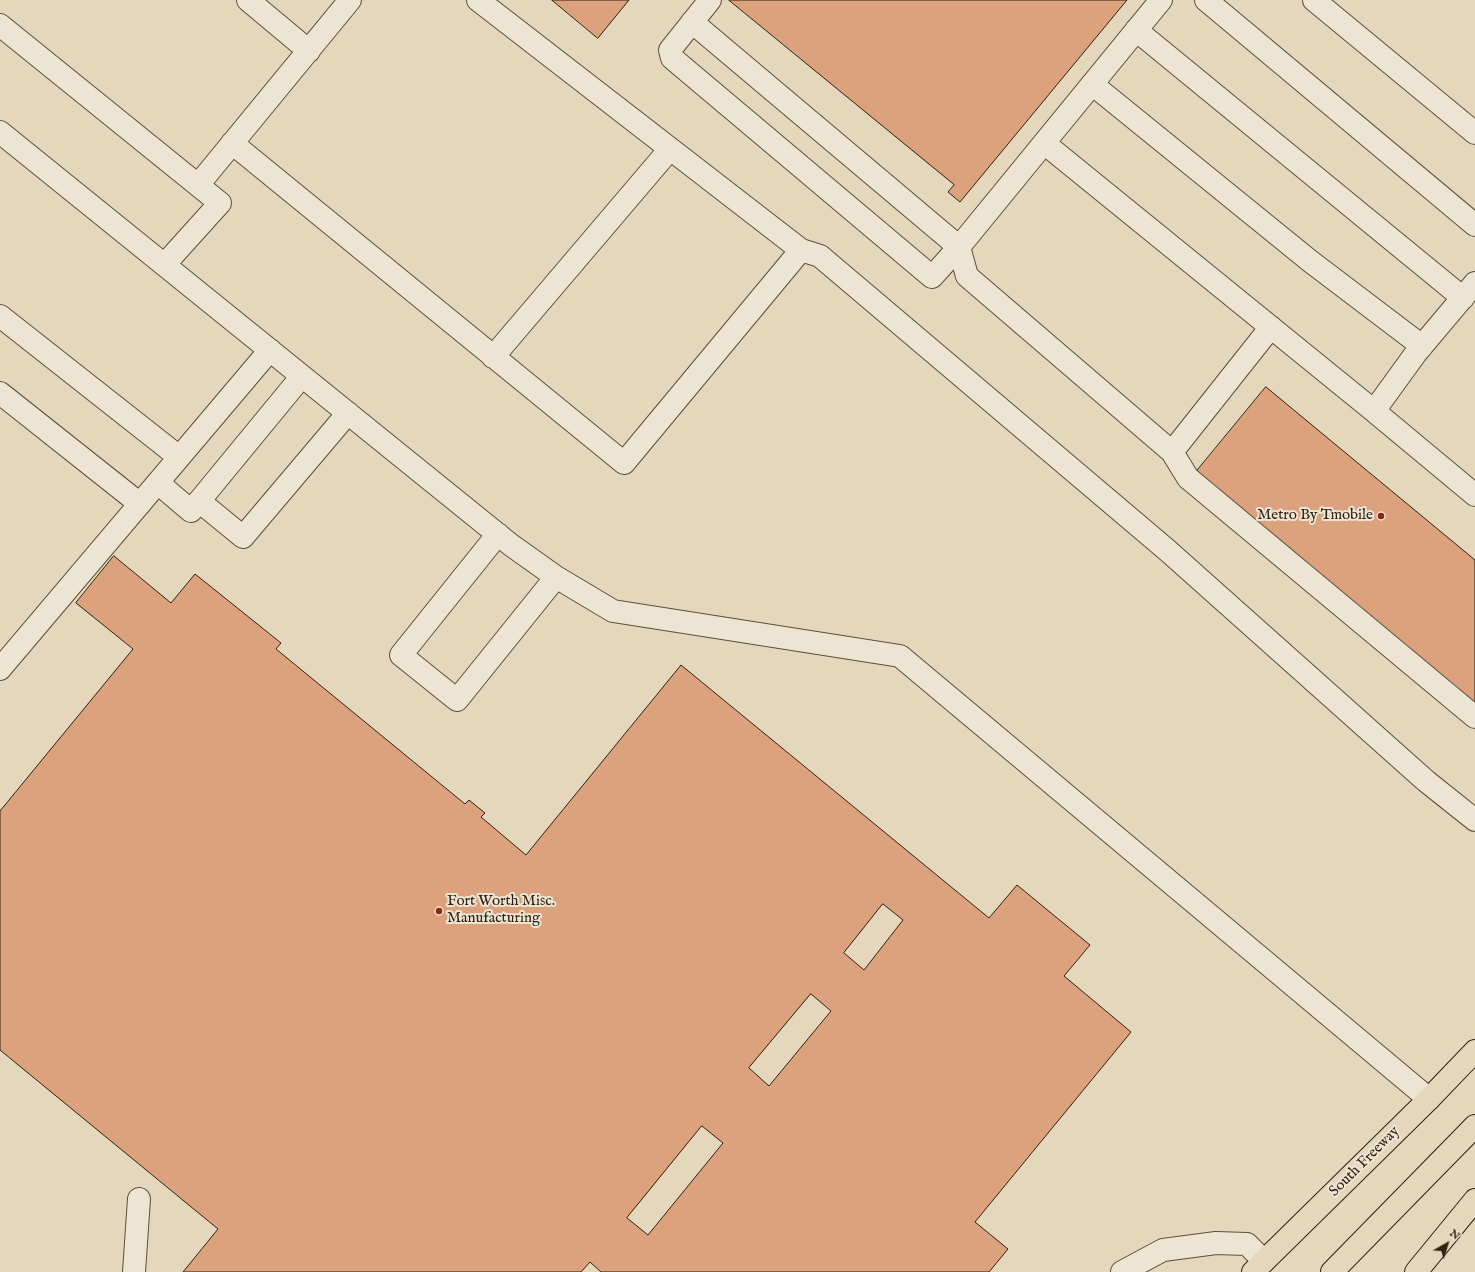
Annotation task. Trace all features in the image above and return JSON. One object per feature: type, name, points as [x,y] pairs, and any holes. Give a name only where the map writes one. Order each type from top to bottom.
[{"type":"main road","name":"South Freeway","points":[[1258,1266],[1429,1099],[1475,1051]]},
{"type":"main road","points":[[1332,1272],[1475,1126]]},
{"type":"main road","points":[[1416,1272],[1475,1200]]},
{"type":"lane","points":[[248,0],[309,51]]},
{"type":"lane","points":[[198,185],[350,0]]},
{"type":"lane","points":[[478,0],[801,250],[820,256],[1167,550],[1426,781],[1475,820]]},
{"type":"lane","points":[[710,0],[670,50],[672,58],[932,277],[959,247],[1161,0]]},
{"type":"lane","points":[[1206,0],[1475,225]]},
{"type":"lane","points":[[1314,0],[1475,133]]},
{"type":"lane","points":[[692,22],[959,247],[968,276],[1172,452],[1188,478],[1475,716]]},
{"type":"lane","points":[[0,25],[220,203],[165,264]]},
{"type":"lane","points":[[1136,30],[1469,291],[1422,346],[1374,411]]},
{"type":"lane","points":[[1092,84],[1310,260],[1422,346]]},
{"type":"lane","points":[[0,132],[498,534],[556,577],[613,611],[900,656],[1429,1099]]},
{"type":"lane","points":[[232,143],[624,463],[801,250]]},
{"type":"lane","points":[[1044,143],[1475,495]]},
{"type":"lane","points":[[493,357],[670,149]]},
{"type":"lane","points":[[0,316],[180,457]]},
{"type":"lane","points":[[1172,452],[1271,327]]},
{"type":"lane","points":[[0,669],[270,350]]},
{"type":"lane","points":[[158,483],[191,511],[302,376]]},
{"type":"lane","points":[[0,393],[140,504]]},
{"type":"lane","points":[[199,501],[243,537],[348,413]]},
{"type":"lane","points":[[498,534],[401,655],[457,700],[556,577]]},
{"type":"lane","points":[[134,1272],[139,1199]]},
{"type":"lane","points":[[1122,1272],[1163,1250],[1216,1243],[1247,1244],[1258,1266]]},
{"type":"building","points":[[552,0],[629,0],[598,38]]},
{"type":"building","points":[[729,0],[1127,0],[960,202],[948,192],[954,185]]},
{"type":"building","points":[[1266,387],[1475,560],[1475,703],[1196,472]]},
{"type":"building","name":"Fort Worth Misc. Manufacturing","points":[[114,556],[171,603],[195,574],[281,643],[276,649],[465,804],[469,800],[485,813],[481,817],[526,855],[681,665],[989,918],[1017,885],[1090,945],[1064,976],[1131,1032],[975,1222],[1008,1249],[989,1272],[601,1272],[590,1262],[581,1272],[183,1272],[218,1229],[0,1050],[0,811],[133,649],[76,603]],"holes":[[[883,904],[903,920],[864,970],[844,953]],[[811,994],[831,1011],[769,1086],[749,1068]],[[702,1126],[723,1143],[648,1235],[627,1218]]]},
{"type":"place","name":"Metro By Tmobile","points":[[1381,516]]},
{"type":"place","name":"Fort Worth Misc. Manufacturing","points":[[439,911]]}]
